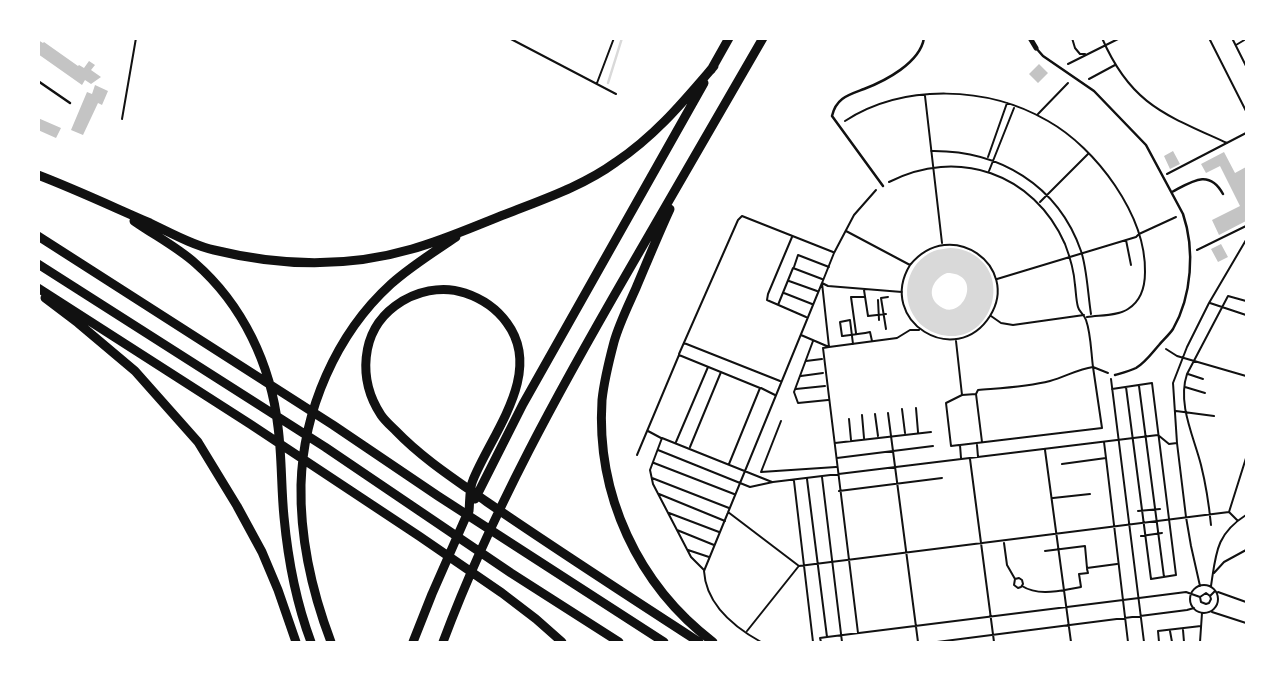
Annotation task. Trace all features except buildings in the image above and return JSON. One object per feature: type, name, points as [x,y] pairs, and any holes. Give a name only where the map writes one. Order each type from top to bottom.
[{"type":"highway","points":[[413,642],[469,511],[523,404],[729,38]]},
{"type":"highway","points":[[443,642],[464,588],[503,503],[557,398],[763,38]]},
{"type":"highway","points":[[38,176],[210,249],[291,263],[334,263],[380,257],[413,249],[565,191],[592,178],[617,162],[667,121],[713,66]]},
{"type":"highway","points":[[687,170],[615,339],[602,399],[603,433],[612,495],[629,541],[646,571],[672,606],[696,630],[713,642]]},
{"type":"highway","points":[[116,208],[196,264],[220,289],[255,342],[273,395],[290,563],[300,610],[311,642]]},
{"type":"highway","points":[[331,642],[309,568],[301,500],[305,449],[319,395],[341,345],[369,307],[414,265],[472,227]]},
{"type":"highway","points":[[38,236],[334,425],[438,496],[664,642]]},
{"type":"highway","points":[[38,264],[326,447],[618,642]]},
{"type":"highway","points":[[469,511],[472,482],[519,380],[520,349],[513,332],[493,308],[474,296],[444,289],[414,295],[390,310],[374,331],[369,342],[367,379],[382,417],[411,447],[448,474],[530,531],[699,642]]},
{"type":"highway","points":[[38,290],[250,424],[419,536],[502,593],[562,642]]},
{"type":"highway","points":[[38,290],[135,371],[198,442],[262,552],[296,642]]},
{"type":"highway","points":[[450,642],[464,588]]},
{"type":"street","points":[[1030,38],[1036,48]]},
{"type":"lane","points":[[883,186],[832,116],[834,108],[853,92],[905,67],[920,51],[924,38]]},
{"type":"lane","points":[[1036,48],[1043,56],[1094,91],[1146,145],[1187,224],[1190,268],[1183,307],[1172,330],[1143,363],[1115,375]]},
{"type":"lane","points":[[38,81],[70,103]]},
{"type":"lane","points":[[1172,192],[1202,178],[1214,183],[1223,194]]},
{"type":"path","points":[[122,118],[136,38]]},
{"type":"path","points":[[509,38],[615,94]]},
{"type":"path","points":[[596,85],[614,38]]},
{"type":"path","points":[[1072,38],[1080,54],[1087,53]]},
{"type":"path","points":[[1102,38],[1131,87],[1153,107],[1227,143]]},
{"type":"path","points":[[1060,68],[1120,38]]},
{"type":"path","points":[[1209,38],[1247,111]]},
{"type":"path","points":[[1232,38],[1247,66]]},
{"type":"path","points":[[1236,45],[1247,39]]},
{"type":"path","points":[[1081,82],[1116,65]]},
{"type":"path","points":[[1037,116],[1073,77]]},
{"type":"path","points":[[925,94],[942,244]]},
{"type":"path","points":[[839,124],[883,102],[906,96],[925,94],[992,99],[1037,116],[1065,132],[1089,153],[1123,199],[1139,234],[1145,276],[1140,297],[1127,310],[1091,316],[1013,325],[1001,323],[990,316]]},
{"type":"path","points":[[988,158],[1007,103]]},
{"type":"path","points":[[989,172],[1015,106]]},
{"type":"path","points":[[1163,176],[1247,133]]},
{"type":"path","points":[[931,151],[952,151],[988,158],[1016,171],[1047,196],[1069,224],[1082,253],[1091,316]]},
{"type":"path","points":[[1039,204],[1089,153]]},
{"type":"path","points":[[704,571],[822,281],[854,215],[877,189],[906,173],[933,167],[959,166],[989,172],[1015,184],[1039,204],[1064,242],[1074,272],[1078,310],[1085,316],[1093,368],[1102,428],[951,446],[946,403],[962,395],[976,394],[978,390],[1051,381],[1086,368],[1093,368],[1110,374],[1144,642]]},
{"type":"path","points":[[637,455],[738,220],[742,216],[834,253]]},
{"type":"path","points":[[995,279],[1136,237],[1174,218]]},
{"type":"path","points":[[1190,254],[1247,226]]},
{"type":"path","points":[[845,230],[910,265]]},
{"type":"path","points":[[792,237],[767,300],[807,317]]},
{"type":"path","points":[[1126,239],[1131,265]]},
{"type":"path","points":[[1200,586],[1186,517],[1173,383],[1209,303],[1247,240]]},
{"type":"path","points":[[858,633],[823,348],[897,338],[914,329],[941,339],[955,339],[974,332],[985,324],[996,299],[995,279],[988,264],[975,252],[960,245],[942,244],[922,253],[910,265],[904,277],[904,307],[911,320],[922,331]]},
{"type":"path","points":[[778,305],[798,255],[829,267]]},
{"type":"path","points":[[793,268],[828,286],[902,292]]},
{"type":"path","points":[[788,280],[818,292]]},
{"type":"path","points":[[822,281],[829,347]]},
{"type":"path","points":[[864,289],[868,316],[885,314]]},
{"type":"path","points":[[783,293],[813,304]]},
{"type":"path","points":[[1211,525],[1202,468],[1186,411],[1184,387],[1187,374],[1228,296],[1247,302]]},
{"type":"path","points":[[856,334],[851,297],[865,297]]},
{"type":"path","points":[[886,329],[881,298],[888,297]]},
{"type":"path","points":[[878,300],[879,320]]},
{"type":"path","points":[[1209,303],[1247,315]]},
{"type":"path","points":[[853,344],[852,335],[850,320],[840,321],[842,337],[852,335],[856,334],[870,332],[872,342]]},
{"type":"path","points":[[800,334],[829,347]]},
{"type":"path","points":[[955,339],[962,395]]},
{"type":"path","points":[[814,340],[794,397],[798,403],[828,400]]},
{"type":"path","points":[[684,343],[781,382]]},
{"type":"path","points":[[1160,344],[1177,356],[1247,376]]},
{"type":"path","points":[[679,355],[775,395]]},
{"type":"path","points":[[805,361],[824,359]]},
{"type":"path","points":[[675,443],[708,367]]},
{"type":"path","points":[[690,448],[721,372]]},
{"type":"path","points":[[800,376],[825,373]]},
{"type":"path","points":[[1187,374],[1203,379]]},
{"type":"path","points":[[1112,389],[1152,383],[1176,575],[1151,579],[1126,387]]},
{"type":"path","points":[[1139,385],[1164,577]]},
{"type":"path","points":[[795,389],[827,386]]},
{"type":"path","points":[[1184,387],[1205,393]]},
{"type":"path","points":[[729,464],[760,388]]},
{"type":"path","points":[[976,394],[982,443]]},
{"type":"path","points":[[916,408],[919,433]]},
{"type":"path","points":[[902,410],[905,434]]},
{"type":"path","points":[[1175,411],[1214,416]]},
{"type":"path","points":[[888,413],[918,642]]},
{"type":"path","points":[[875,414],[878,438]]},
{"type":"path","points":[[862,415],[864,439]]},
{"type":"path","points":[[849,419],[851,441]]},
{"type":"path","points":[[760,474],[781,421]]},
{"type":"path","points":[[647,430],[760,474],[773,482]]},
{"type":"path","points":[[833,443],[931,432]]},
{"type":"path","points":[[658,450],[750,487],[1146,436],[1158,435],[1170,443],[1177,443]]},
{"type":"path","points":[[662,438],[650,470],[667,512],[691,557],[704,571],[707,587],[716,604],[735,626],[761,642]]},
{"type":"path","points":[[1104,442],[1128,642]]},
{"type":"path","points":[[977,444],[978,457]]},
{"type":"path","points":[[960,445],[962,459]]},
{"type":"path","points":[[835,458],[933,446]]},
{"type":"path","points":[[1045,449],[1071,642]]},
{"type":"path","points":[[970,458],[994,642]]},
{"type":"path","points":[[1062,464],[1106,458]]},
{"type":"path","points":[[1229,512],[1247,458]]},
{"type":"path","points":[[653,462],[735,494]]},
{"type":"path","points":[[760,474],[836,467]]},
{"type":"path","points":[[822,476],[842,642]]},
{"type":"path","points":[[652,478],[729,510],[799,566],[1229,512]]},
{"type":"path","points":[[807,478],[827,637]]},
{"type":"path","points":[[839,491],[942,478]]},
{"type":"path","points":[[794,480],[813,642]]},
{"type":"path","points":[[658,493],[725,521]]},
{"type":"path","points":[[1052,498],[1090,494]]},
{"type":"path","points":[[1138,511],[1160,509]]},
{"type":"path","points":[[667,512],[720,533]]},
{"type":"path","points":[[1229,512],[1238,521]]},
{"type":"path","points":[[1211,587],[1217,550],[1223,537],[1228,529],[1247,515]]},
{"type":"path","points":[[677,530],[715,546]]},
{"type":"path","points":[[1141,536],[1160,534]]},
{"type":"path","points":[[1003,541],[1007,565],[1015,579],[1015,587],[1022,586],[1032,592],[1081,587],[1079,574],[1088,573],[1085,546],[1045,551]]},
{"type":"path","points":[[687,550],[710,558]]},
{"type":"path","points":[[1213,575],[1229,558],[1247,550]]},
{"type":"path","points":[[1087,568],[1118,564]]},
{"type":"path","points":[[745,633],[799,566]]},
{"type":"path","points":[[1015,579],[1021,579],[1022,586]]},
{"type":"path","points":[[1247,601],[1211,587],[1200,586],[1190,598],[1194,608],[1202,613],[1209,612],[1247,624]]},
{"type":"path","points":[[1209,612],[1207,604],[1216,591]]},
{"type":"path","points":[[1209,612],[1217,605],[1216,591]]},
{"type":"path","points":[[820,642],[821,638],[841,635],[1186,592],[1200,597],[1204,594],[1210,596]]},
{"type":"path","points":[[1200,597],[1201,603],[1207,604]]},
{"type":"path","points":[[937,642],[1194,608]]},
{"type":"path","points":[[1200,642],[1202,613]]},
{"type":"path","points":[[1159,642],[1158,631],[1201,626]]},
{"type":"path","points":[[1183,629],[1184,642]]},
{"type":"path","points":[[1170,630],[1172,642]]},
{"type":"shaded area","points":[[948,248],[966,251],[982,261],[991,275],[994,290],[991,306],[984,320],[972,331],[957,336],[928,330],[916,319],[908,300],[908,280],[917,263],[934,251]],"holes":[[[947,273],[959,275],[965,281],[966,297],[954,309],[946,309],[934,300],[933,286],[938,278]]]},
{"type":"waterway","points":[[608,83],[622,38]]}]
